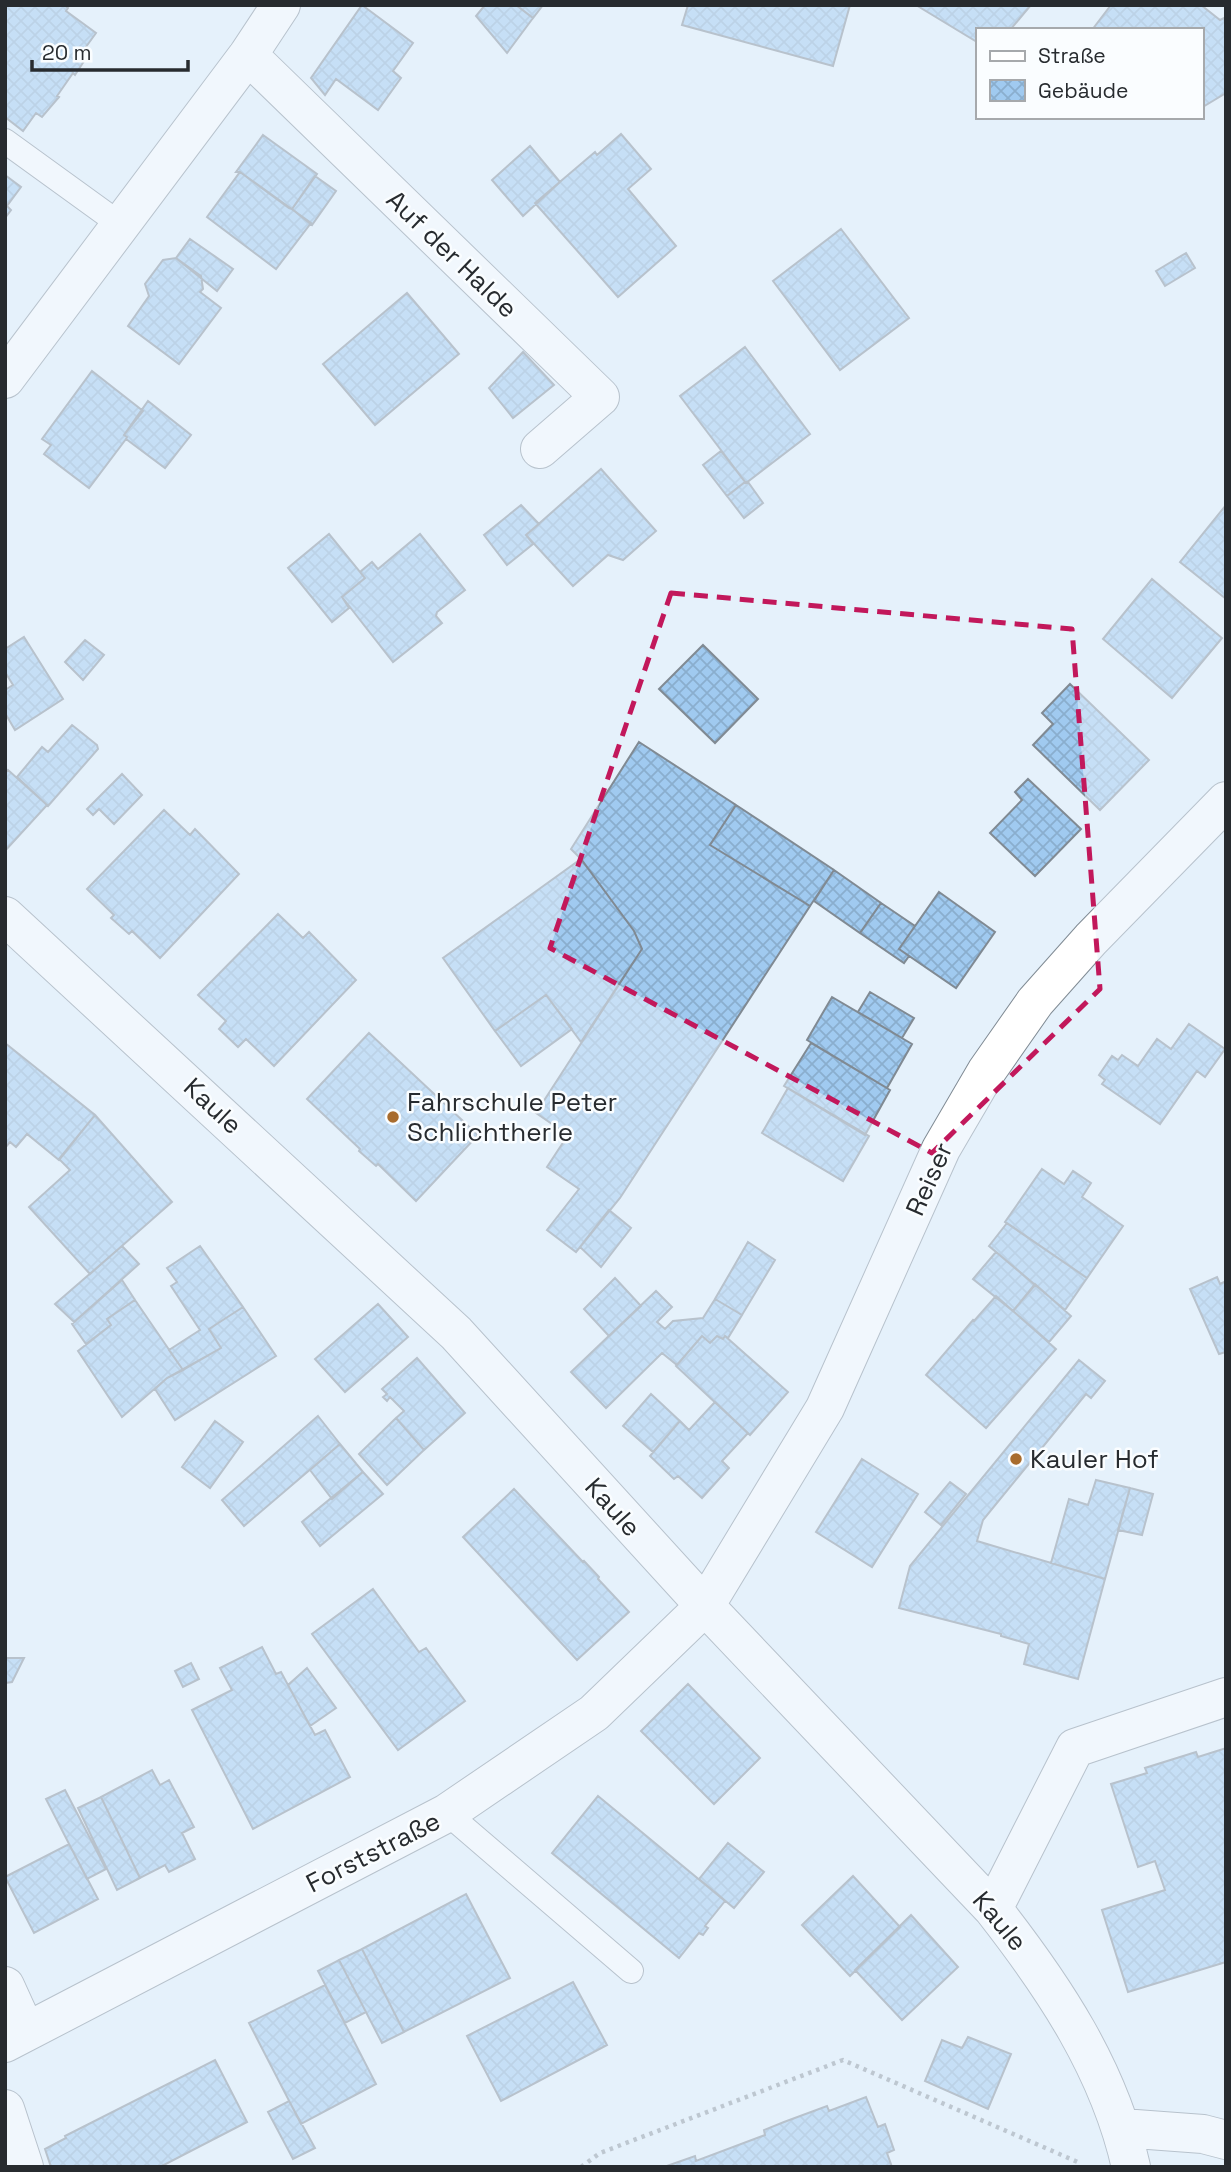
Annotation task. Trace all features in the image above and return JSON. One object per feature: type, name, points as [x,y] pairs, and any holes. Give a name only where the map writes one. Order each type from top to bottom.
[{"type":"street","points":[[5,379],[248,55],[281,5]]},
{"type":"street","name":"Auf der Halde","points":[[248,55],[600,397],[540,449]]},
{"type":"street","name":"Reiser","points":[[705,1606],[825,1408],[941,1149],[986,1072],[1035,1002],[1091,939],[1226,801]]},
{"type":"street","name":"Kaule","points":[[5,916],[456,1333],[705,1606],[993,1909],[1036,1963],[1103,2078],[1122,2128],[1131,2167]]},
{"type":"street","name":"Forststraße","points":[[16,2038],[447,1813],[594,1713],[705,1606]]},
{"type":"street","points":[[993,1909],[1075,1748],[1226,1697]]},
{"type":"street","points":[[5,1986],[16,2038]]},
{"type":"street","points":[[5,2109],[24,2167]]},
{"type":"street","points":[[1122,2128],[1203,2134],[1226,2140]]},
{"type":"lane","points":[[5,141],[121,225]]},
{"type":"lane","points":[[447,1813],[631,1971]]},
{"type":"path","points":[[581,2167],[600,2153],[843,2060],[1089,2167]]},
{"type":"highlighted area","points":[[671,593],[1072,629],[1100,989],[932,1153],[550,948]]},
{"type":"building","points":[[5,5],[64,5],[68,8],[66,11],[96,33],[83,51],[88,55],[57,96],[59,97],[42,117],[36,113],[23,131],[5,117]]},
{"type":"building","points":[[362,5],[413,43],[393,71],[401,78],[378,110],[336,79],[325,95],[311,78]]},
{"type":"building","points":[[485,5],[516,5],[533,18],[507,53],[476,16]]},
{"type":"building","points":[[516,5],[543,5],[533,18]]},
{"type":"building","points":[[688,5],[850,5],[833,66],[682,25]]},
{"type":"building","points":[[916,5],[1031,5],[1012,28],[976,28],[976,41]]},
{"type":"building","points":[[1111,5],[1201,5],[1220,20],[1226,17],[1226,93],[1203,107],[1203,28],[1094,28]]},
{"type":"building","points":[[621,134],[651,169],[628,189],[676,246],[618,297],[535,203],[595,152],[597,155]]},
{"type":"building","points":[[263,135],[317,174],[292,209],[240,172],[236,172]]},
{"type":"building","points":[[530,146],[560,182],[523,216],[492,180]]},
{"type":"building","points":[[240,172],[311,223],[276,269],[207,217]]},
{"type":"building","points":[[5,175],[21,187],[7,206],[11,210],[5,218]]},
{"type":"building","points":[[315,176],[336,191],[312,225],[292,209]]},
{"type":"building","points":[[841,229],[909,318],[840,370],[773,281]]},
{"type":"building","points":[[190,239],[233,269],[217,291],[176,258]]},
{"type":"building","points":[[1186,253],[1195,268],[1165,286],[1156,271]]},
{"type":"building","points":[[176,258],[201,276],[203,289],[200,292],[221,308],[179,364],[128,326],[149,296],[145,284],[163,260]]},
{"type":"building","points":[[407,293],[459,354],[375,425],[323,364]]},
{"type":"building","points":[[745,347],[810,434],[746,483],[680,396]]},
{"type":"building","points":[[523,352],[554,385],[513,418],[489,388]]},
{"type":"building","points":[[92,371],[143,411],[124,435],[126,439],[89,488],[44,454],[51,445],[42,439]]},
{"type":"building","points":[[148,401],[191,435],[165,468],[124,435]]},
{"type":"building","points":[[721,451],[745,482],[727,496],[703,465]]},
{"type":"building","points":[[601,469],[656,531],[623,560],[608,555],[573,586],[526,535]]},
{"type":"building","points":[[748,482],[763,503],[744,518],[727,496]]},
{"type":"building","points":[[521,505],[539,524],[526,535],[533,544],[507,565],[484,535]]},
{"type":"building","points":[[1226,505],[1226,599],[1180,562]]},
{"type":"building","points":[[329,534],[365,578],[342,597],[349,608],[332,622],[288,568]]},
{"type":"building","points":[[420,534],[465,590],[437,612],[436,616],[442,623],[393,662],[342,597],[365,578],[360,572],[372,562],[378,569]]},
{"type":"building","points":[[1152,579],[1222,638],[1172,698],[1103,639]]},
{"type":"building","points":[[24,637],[63,699],[15,730],[5,713],[5,690],[13,685],[5,672],[5,649]]},
{"type":"building","points":[[85,640],[104,655],[83,680],[65,662]]},
{"type":"building","points":[[703,645],[758,699],[715,743],[659,689]]},
{"type":"building","points":[[1070,684],[1149,760],[1100,810],[1033,745],[1053,724],[1042,713]]},
{"type":"building","points":[[72,725],[97,745],[98,749],[48,806],[17,777],[42,747],[48,752]]},
{"type":"building","points":[[639,742],[736,805],[710,845],[810,906],[620,1198],[576,1252],[547,1230],[579,1189],[547,1167],[568,1135],[536,1113],[642,949],[634,931],[571,849]]},
{"type":"building","points":[[8,770],[47,805],[5,851],[5,773]]},
{"type":"building","points":[[122,774],[142,795],[114,824],[99,809],[93,815],[87,809]]},
{"type":"building","points":[[1028,779],[1081,829],[1035,876],[990,833],[1022,800],[1015,792]]},
{"type":"building","points":[[736,805],[834,870],[810,906],[710,845]]},
{"type":"building","points":[[164,810],[190,835],[195,829],[239,874],[160,958],[132,931],[129,934],[111,918],[114,915],[87,889]]},
{"type":"building","points":[[581,859],[634,931],[642,949],[581,1042],[546,995],[495,1031],[443,958]]},
{"type":"building","points":[[834,870],[881,903],[860,933],[814,901]]},
{"type":"building","points":[[939,892],[995,932],[956,988],[899,949]]},
{"type":"building","points":[[881,903],[915,926],[899,949],[909,956],[904,963],[860,933]]},
{"type":"building","points":[[278,914],[303,938],[309,932],[356,980],[274,1066],[246,1039],[238,1047],[219,1029],[226,1021],[198,995]]},
{"type":"building","points":[[870,992],[914,1018],[902,1038],[858,1012]]},
{"type":"building","points":[[546,995],[572,1029],[521,1066],[495,1031]]},
{"type":"building","points":[[832,997],[912,1044],[887,1088],[807,1040]]},
{"type":"building","points":[[1189,1024],[1225,1049],[1205,1077],[1197,1071],[1160,1124],[1102,1084],[1105,1080],[1099,1075],[1112,1056],[1118,1060],[1122,1055],[1138,1066],[1157,1039],[1171,1049]]},
{"type":"building","name":"Fahrschule Peter Schlichtherle","points":[[369,1033],[478,1135],[416,1201],[378,1164],[376,1166],[359,1151],[360,1149],[307,1099]]},
{"type":"building","points":[[5,1043],[95,1115],[59,1160],[27,1134],[16,1147],[10,1142],[5,1148]]},
{"type":"building","points":[[811,1043],[890,1090],[865,1135],[784,1086]]},
{"type":"building","points":[[788,1088],[869,1136],[843,1181],[762,1133]]},
{"type":"building","points":[[95,1115],[172,1202],[90,1274],[29,1207],[70,1170],[59,1159]]},
{"type":"building","points":[[1042,1169],[1064,1184],[1073,1171],[1091,1183],[1082,1197],[1123,1226],[1087,1278],[1005,1222]]},
{"type":"building","points":[[609,1210],[631,1228],[601,1267],[580,1247]]},
{"type":"building","points":[[1007,1223],[1087,1278],[1065,1310],[989,1246]]},
{"type":"building","points":[[748,1242],[775,1260],[742,1315],[715,1299]]},
{"type":"building","points":[[122,1246],[139,1264],[74,1322],[55,1304]]},
{"type":"building","points":[[200,1246],[243,1307],[209,1329],[221,1348],[183,1370],[169,1350],[200,1330],[171,1286],[177,1282],[167,1268]]},
{"type":"building","points":[[996,1252],[1035,1285],[1013,1311],[973,1279]]},
{"type":"building","points":[[1217,1277],[1220,1284],[1226,1281],[1226,1352],[1219,1354],[1190,1289]]},
{"type":"building","points":[[615,1278],[641,1306],[609,1336],[584,1309]]},
{"type":"building","points":[[122,1280],[135,1300],[107,1319],[111,1325],[86,1344],[72,1324]]},
{"type":"building","points":[[1035,1284],[1071,1316],[1049,1342],[1013,1311]]},
{"type":"building","points":[[656,1291],[672,1307],[657,1322],[665,1329],[673,1321],[703,1318],[715,1299],[742,1315],[728,1338],[717,1336],[710,1343],[702,1336],[677,1365],[662,1353],[606,1408],[571,1372]]},
{"type":"building","points":[[996,1296],[1056,1349],[986,1428],[926,1375]]},
{"type":"building","points":[[135,1300],[183,1370],[167,1378],[122,1417],[78,1351],[111,1325],[107,1319]]},
{"type":"building","points":[[378,1304],[408,1337],[345,1392],[315,1359]]},
{"type":"building","points":[[243,1307],[276,1356],[175,1420],[155,1389],[167,1378],[221,1348],[209,1329]]},
{"type":"building","points":[[702,1336],[710,1343],[717,1336],[723,1339],[725,1336],[788,1392],[750,1435],[676,1366]]},
{"type":"building","points":[[417,1358],[465,1413],[424,1450],[396,1418],[404,1411],[390,1397],[387,1401],[383,1397],[387,1394],[382,1389]]},
{"type":"building","name":"Kauler Hof","points":[[1079,1360],[1105,1381],[1091,1398],[1086,1394],[983,1520],[977,1541],[1105,1579],[1078,1679],[1024,1664],[1029,1644],[1001,1634],[899,1608],[910,1566]]},
{"type":"building","points":[[651,1394],[680,1421],[653,1452],[623,1426]]},
{"type":"building","points":[[715,1402],[748,1433],[722,1461],[729,1468],[702,1498],[678,1476],[674,1479],[650,1456],[680,1421],[689,1430]]},
{"type":"building","points":[[318,1416],[340,1444],[244,1526],[222,1500]]},
{"type":"building","points":[[396,1418],[424,1450],[387,1485],[359,1454]]},
{"type":"building","points":[[215,1421],[243,1442],[210,1488],[182,1467]]},
{"type":"building","points":[[340,1444],[363,1472],[332,1499],[310,1470]]},
{"type":"building","points":[[862,1459],[918,1494],[872,1567],[816,1532]]},
{"type":"building","points":[[363,1472],[383,1494],[320,1546],[302,1522]]},
{"type":"building","points":[[1096,1480],[1130,1488],[1105,1579],[1051,1563],[1069,1499],[1088,1505]]},
{"type":"building","points":[[950,1482],[966,1494],[941,1525],[925,1512]]},
{"type":"building","points":[[1130,1488],[1153,1494],[1142,1535],[1118,1530]]},
{"type":"building","points":[[514,1489],[629,1612],[577,1660],[463,1537]]},
{"type":"building","points":[[373,1589],[419,1652],[426,1648],[465,1701],[398,1750],[312,1634]]},
{"type":"building","points":[[262,1647],[276,1674],[281,1672],[315,1735],[325,1730],[350,1777],[253,1829],[192,1710],[232,1690],[220,1668]]},
{"type":"building","points":[[5,1658],[24,1658],[12,1682],[5,1683]]},
{"type":"building","points":[[191,1663],[199,1679],[183,1687],[175,1671]]},
{"type":"building","points":[[307,1668],[336,1708],[310,1726],[288,1685]]},
{"type":"building","points":[[688,1684],[760,1758],[714,1804],[641,1731]]},
{"type":"building","points":[[1226,1748],[1226,1962],[1128,1992],[1102,1910],[1165,1890],[1155,1861],[1138,1867],[1111,1784],[1147,1773],[1145,1768],[1196,1752],[1198,1757]]},
{"type":"building","points":[[152,1770],[160,1785],[169,1780],[194,1827],[182,1833],[195,1859],[169,1872],[165,1865],[140,1878],[101,1797]]},
{"type":"building","points":[[65,1790],[106,1869],[87,1879],[46,1799]]},
{"type":"building","points":[[598,1796],[725,1901],[705,1926],[708,1928],[703,1935],[699,1933],[679,1958],[552,1853]]},
{"type":"building","points":[[101,1797],[140,1878],[117,1890],[78,1808]]},
{"type":"building","points":[[728,1843],[764,1872],[734,1908],[699,1879]]},
{"type":"building","points":[[69,1844],[98,1899],[34,1933],[5,1877]]},
{"type":"building","points":[[853,1876],[900,1927],[850,1976],[802,1925]]},
{"type":"building","points":[[466,1894],[510,1978],[404,2032],[362,1949]]},
{"type":"building","points":[[911,1915],[958,1967],[902,2020],[855,1970]]},
{"type":"building","points":[[362,1949],[404,2032],[382,2043],[339,1960]]},
{"type":"building","points":[[339,1960],[366,2012],[345,2023],[318,1971]]},
{"type":"building","points":[[573,1982],[607,2045],[501,2101],[467,2036]]},
{"type":"building","points":[[325,1985],[376,2084],[301,2124],[249,2023]]},
{"type":"building","points":[[968,2037],[1011,2054],[988,2109],[925,2081],[942,2040],[962,2048]]},
{"type":"building","points":[[215,2060],[247,2122],[160,2167],[51,2167],[45,2149],[66,2138],[65,2136]]},
{"type":"building","points":[[866,2097],[878,2127],[885,2124],[894,2150],[887,2153],[892,2167],[664,2167],[695,2156],[696,2161],[765,2135],[764,2130],[784,2122],[827,2106],[829,2111]]},
{"type":"building","points":[[289,2101],[315,2148],[293,2159],[268,2112]]},
{"type":"place","name":"Fahrschule Peter Schlichtherle","points":[[393,1117]]},
{"type":"place","name":"Kauler Hof","points":[[1016,1459]]}]
